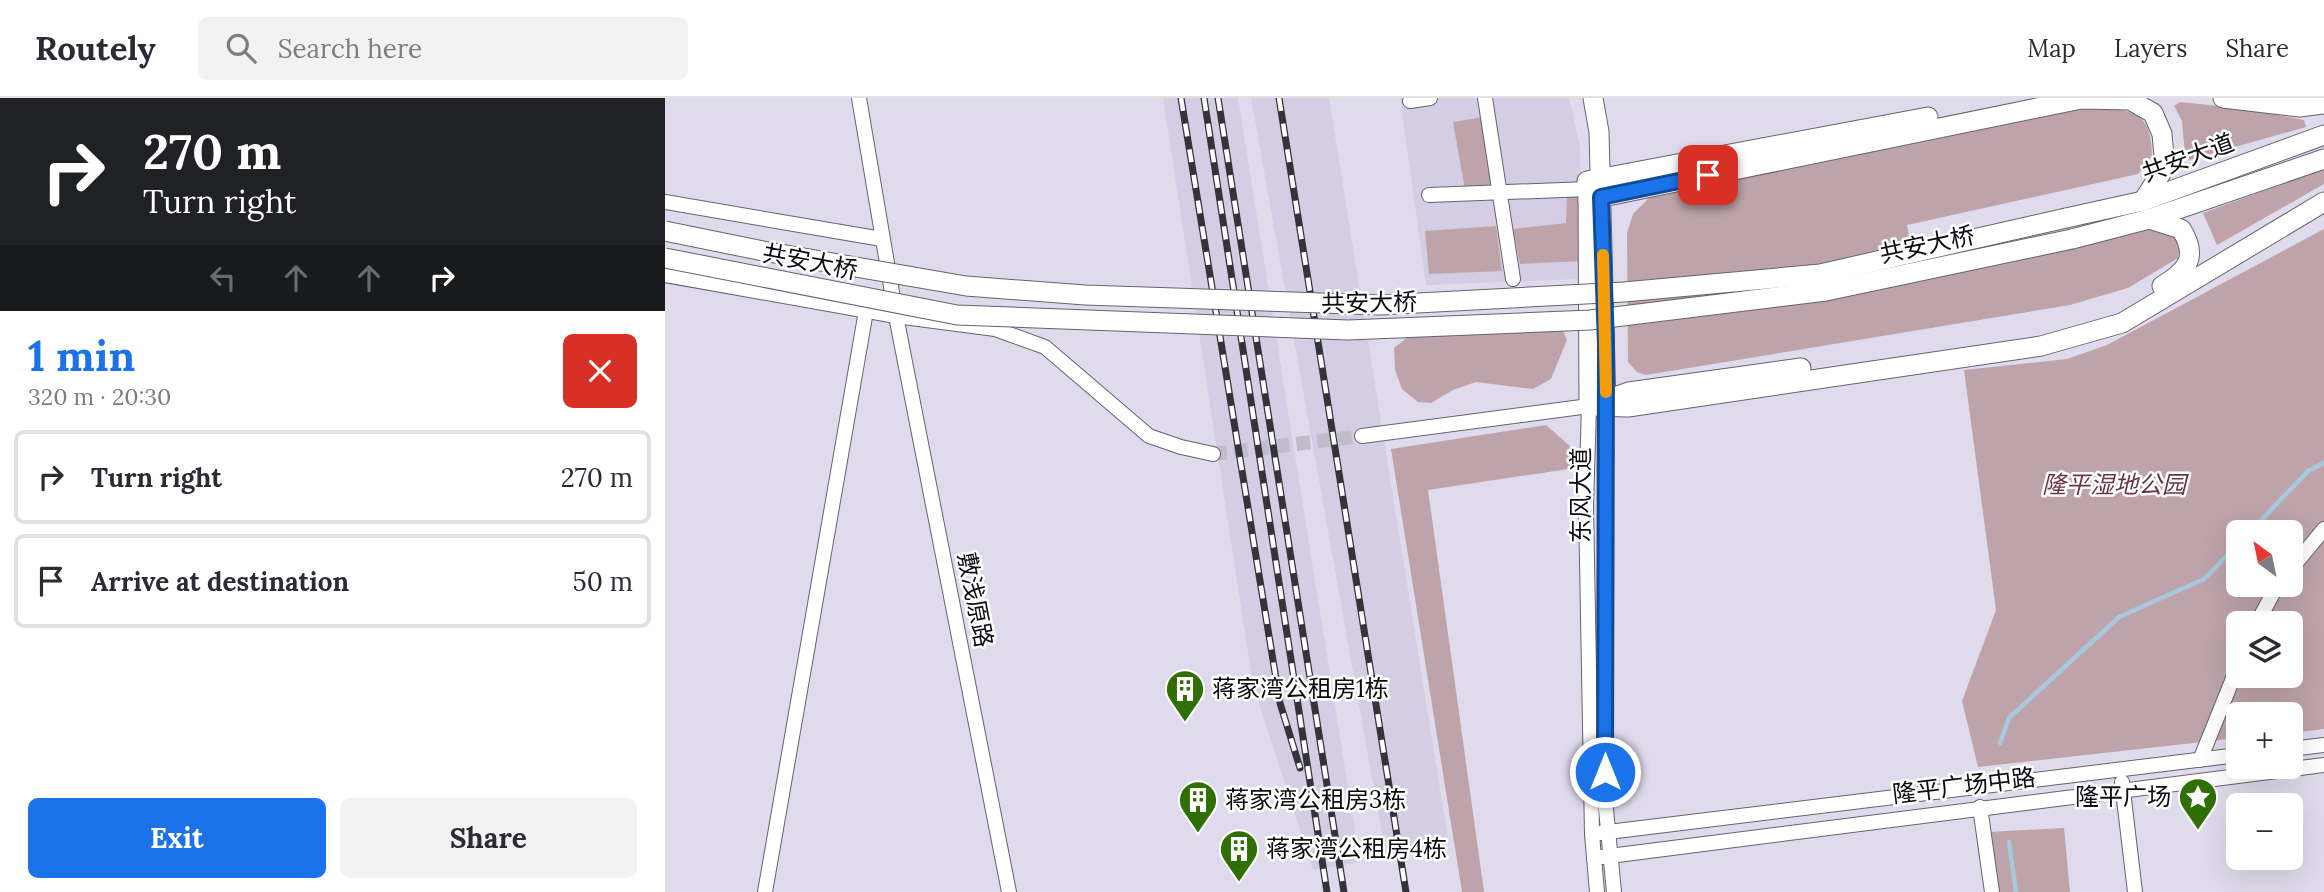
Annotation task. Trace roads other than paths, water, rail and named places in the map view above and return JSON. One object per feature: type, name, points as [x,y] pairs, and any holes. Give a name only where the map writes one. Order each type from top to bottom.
[{"type":"main road","points":[[1580,98],[1593,189],[1600,404]]},
{"type":"main road","points":[[1593,98],[1599,132],[1593,189]]},
{"type":"main road","points":[[1593,189],[2029,98]]},
{"type":"main road","points":[[2224,98],[2299,107],[2324,104]]},
{"type":"main road","points":[[1593,189],[2081,99],[2130,100],[2153,113],[2162,134],[2165,167],[2146,210]]},
{"type":"main road","name":"共安大道","points":[[2066,218],[2146,210],[2324,135]]},
{"type":"main road","points":[[2146,210],[2324,159]]},
{"type":"main road","points":[[1600,404],[1628,407],[2041,346],[2122,323],[2324,202]]},
{"type":"main road","points":[[1600,404],[1629,392],[2040,334],[2116,314],[2180,275],[2190,260],[2190,242],[2181,229],[2146,210]]},
{"type":"main road","name":"共安大桥","points":[[665,258],[957,315],[1348,330],[1590,320],[1826,291],[2071,239],[2146,210]]},
{"type":"main road","name":"共安大桥","points":[[665,231],[966,286],[1086,295],[1380,305],[1623,292],[1820,274],[2066,218]]},
{"type":"street","name":"敷浅原路","points":[[859,98],[896,316],[1009,892]]},
{"type":"street","points":[[1410,101],[1430,98]]},
{"type":"street","points":[[1485,98],[1513,279]]},
{"type":"street","points":[[1429,195],[1593,189]]},
{"type":"street","points":[[665,202],[882,239]]},
{"type":"street","points":[[665,275],[896,316],[995,329],[1045,347],[1149,436],[1213,454]]},
{"type":"street","points":[[765,892],[866,311]]},
{"type":"street","points":[[1362,436],[1600,404]]},
{"type":"street","name":"东风大道","points":[[1600,404],[1605,799],[1614,892]]},
{"type":"street","name":"东风大道","points":[[1597,892],[1592,834],[1586,506],[1600,404]]},
{"type":"street","points":[[2303,554],[2324,529]]},
{"type":"street","points":[[2200,760],[2229,688]]},
{"type":"street","points":[[2303,746],[2323,741]]},
{"type":"street","name":"隆平广场中路","points":[[1592,834],[2226,757]]},
{"type":"street","name":"隆平广场中路","points":[[1594,858],[2324,765]]},
{"type":"street","points":[[2120,770],[2135,892]]},
{"type":"street","points":[[1980,807],[1992,892]]},
{"type":"waterway","points":[[2261,520],[2308,471],[2324,463]]},
{"type":"waterway","points":[[2000,743],[2009,718],[2119,617],[2204,579],[2226,556]]},
{"type":"waterway","points":[[2009,842],[2016,892]]},
{"type":"tunnel","points":[[1213,454],[1362,436]]},
{"type":"railway","points":[[1181,98],[1280,703],[1300,768]]},
{"type":"railway","points":[[1204,98],[1327,892]]},
{"type":"railway","points":[[1218,98],[1344,892]]},
{"type":"railway","points":[[1279,98],[1406,892]]},
{"type":"place","name":"蒋家湾公租房1栋","points":[[1185,723]]},
{"type":"place","name":"隆平广场","points":[[2198,831]]},
{"type":"place","name":"蒋家湾公租房3栋","points":[[1198,834]]},
{"type":"place","name":"蒋家湾公租房4栋","points":[[1239,883]]},
{"type":"park label","name":"隆平湿地公园","points":[[2114,485]]}]
